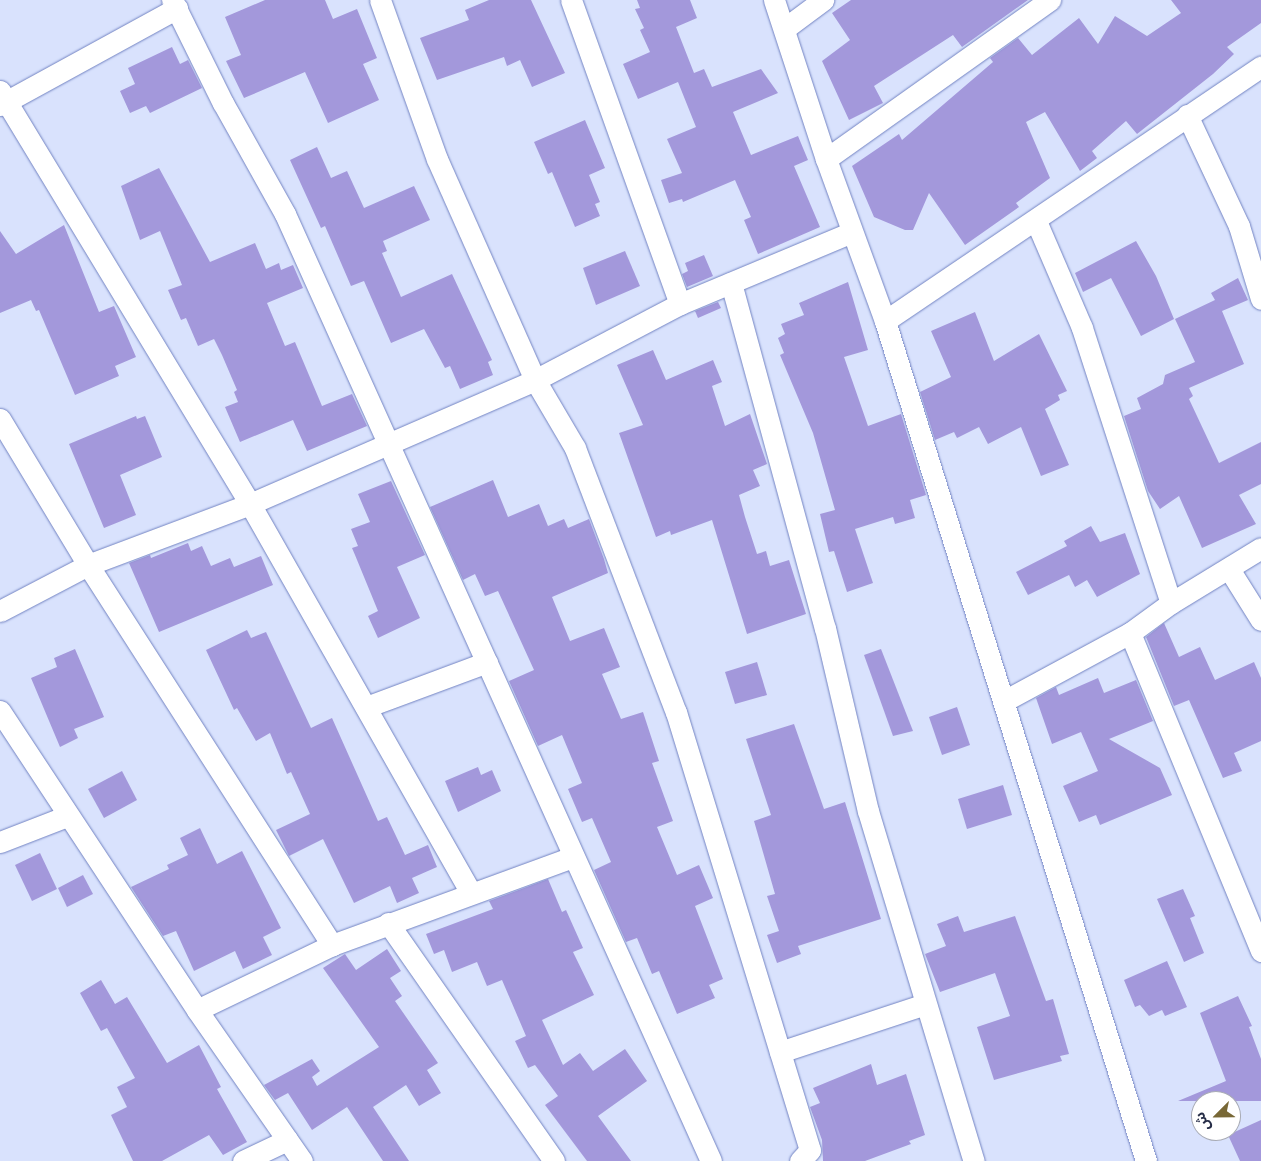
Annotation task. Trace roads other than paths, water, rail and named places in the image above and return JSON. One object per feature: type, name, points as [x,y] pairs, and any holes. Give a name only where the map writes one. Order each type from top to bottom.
[{"type":"street","points":[[380,0],[437,159],[535,380],[575,448],[676,712],[810,1150],[800,1161]]},
{"type":"street","points":[[571,0],[680,304]]},
{"type":"street","points":[[774,0],[826,159],[885,321],[1146,1161]]},
{"type":"street","points":[[784,29],[823,0]]},
{"type":"street","points":[[826,159],[1050,0]]},
{"type":"street","points":[[470,892],[250,504],[2,99],[174,4],[223,103],[285,214],[711,1161]]},
{"type":"street","points":[[885,321],[1036,222],[1187,115],[1261,66]]},
{"type":"street","points":[[1187,115],[1239,226],[1261,300]]},
{"type":"street","points":[[1036,222],[1082,328],[1171,603]]},
{"type":"street","points":[[0,611],[88,565],[250,504],[535,380],[680,304],[852,232]]},
{"type":"street","points":[[731,283],[825,628],[868,811],[974,1161]]},
{"type":"street","points":[[0,419],[88,565],[332,945]]},
{"type":"street","points":[[1004,701],[1130,633],[1171,603],[1261,548]]},
{"type":"street","points":[[1229,569],[1261,620]]},
{"type":"street","points":[[1130,633],[1261,951]]},
{"type":"street","points":[[366,707],[487,662]]},
{"type":"street","points":[[0,711],[67,816],[197,1010],[302,1161]]},
{"type":"street","points":[[0,842],[67,816]]},
{"type":"street","points":[[197,1010],[332,945],[470,892],[573,857]]},
{"type":"street","points":[[388,924],[554,1161]]},
{"type":"street","points":[[780,1052],[925,1004]]},
{"type":"street","points":[[243,1161],[287,1140]]}]
